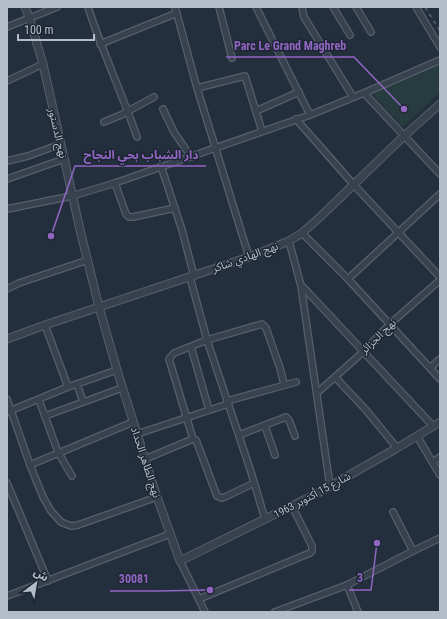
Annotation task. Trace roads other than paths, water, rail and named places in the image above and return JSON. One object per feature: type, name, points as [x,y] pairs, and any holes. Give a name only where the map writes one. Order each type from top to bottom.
[{"type":"street","name":"نهج الدستور","points":[[25,7],[43,64],[72,196],[99,307]]},
{"type":"street","points":[[7,27],[57,7]]},
{"type":"street","points":[[88,7],[100,44],[128,110],[137,137]]},
{"type":"street","points":[[219,7],[232,58]]},
{"type":"street","points":[[256,7],[310,115]]},
{"type":"street","points":[[302,7],[304,17],[353,97]]},
{"type":"street","points":[[333,7],[350,35]]},
{"type":"street","points":[[356,7],[371,32]]},
{"type":"street","points":[[416,7],[440,47]]},
{"type":"street","points":[[100,44],[176,10],[197,88],[249,257]]},
{"type":"street","points":[[7,209],[72,196],[115,183],[310,115],[440,60]]},
{"type":"street","points":[[7,81],[43,64]]},
{"type":"street","points":[[197,88],[244,76],[262,131]]},
{"type":"street","points":[[256,111],[299,92]]},
{"type":"street","points":[[364,93],[440,174]]},
{"type":"street","points":[[104,122],[154,97]]},
{"type":"street","name":"نهج الهادي شاكر","points":[[7,339],[192,277],[289,241],[302,233],[404,136],[440,104]]},
{"type":"street","points":[[163,109],[174,132],[191,156]]},
{"type":"street","points":[[296,120],[354,185],[440,276]]},
{"type":"street","points":[[7,161],[28,156],[61,144]]},
{"type":"street","points":[[7,179],[64,159]]},
{"type":"street","points":[[161,166],[175,208],[207,340],[265,519]]},
{"type":"street","points":[[115,183],[128,217],[175,208]]},
{"type":"street","points":[[348,279],[440,194]]},
{"type":"street","points":[[302,233],[348,279],[440,378]]},
{"type":"street","points":[[289,241],[301,286],[330,486]]},
{"type":"street","points":[[7,289],[19,283],[88,260]]},
{"type":"street","name":"نهج الجزائر","points":[[316,393],[363,352],[390,324],[440,280]]},
{"type":"street","points":[[301,286],[433,426]]},
{"type":"street","name":"نهج الطاهر الحداد","points":[[99,307],[116,370],[157,497],[180,560],[205,612]]},
{"type":"street","points":[[45,325],[68,387]]},
{"type":"street","points":[[254,484],[225,497],[219,497],[215,492],[196,440],[193,439],[169,359],[174,353],[207,340],[257,325],[264,325],[279,365],[284,384]]},
{"type":"street","points":[[191,347],[209,410]]},
{"type":"street","points":[[430,368],[440,359]]},
{"type":"street","points":[[9,411],[68,387],[116,370]]},
{"type":"street","points":[[335,377],[366,410],[397,448]]},
{"type":"street","points":[[137,434],[187,418],[228,402],[284,384],[296,382]]},
{"type":"street","points":[[77,384],[83,402]]},
{"type":"street","points":[[45,416],[122,388]]},
{"type":"street","points":[[7,399],[9,411],[37,484],[51,511],[61,522],[71,526],[78,525],[157,497]]},
{"type":"street","points":[[39,400],[58,452],[72,476]]},
{"type":"street","points":[[239,435],[287,417],[295,436]]},
{"type":"street","points":[[30,465],[58,452],[133,422]]},
{"type":"street","name":"شارع 15 أكتوبر 1963","points":[[180,560],[330,486],[440,422]]},
{"type":"street","points":[[265,426],[275,455]]},
{"type":"street","points":[[416,436],[440,475]]},
{"type":"street","points":[[145,459],[193,439]]},
{"type":"street","points":[[432,462],[440,457]]},
{"type":"street","points":[[7,483],[48,581]]},
{"type":"street","points":[[200,599],[312,551],[312,546],[292,506]]},
{"type":"street","points":[[393,512],[413,551]]},
{"type":"street","points":[[7,596],[170,534]]},
{"type":"street","points":[[275,612],[347,585],[440,538]]},
{"type":"street","points":[[347,585],[358,612]]},
{"type":"railway","points":[[425,7],[440,31]]},
{"type":"place","name":"Parc Le Grand Maghreb","points":[[404,109]]},
{"type":"place","name":"دار الشباب بحي النجاح","points":[[51,236]]},
{"type":"place","name":"3","points":[[377,543]]},
{"type":"place","name":"30081","points":[[210,590]]}]
